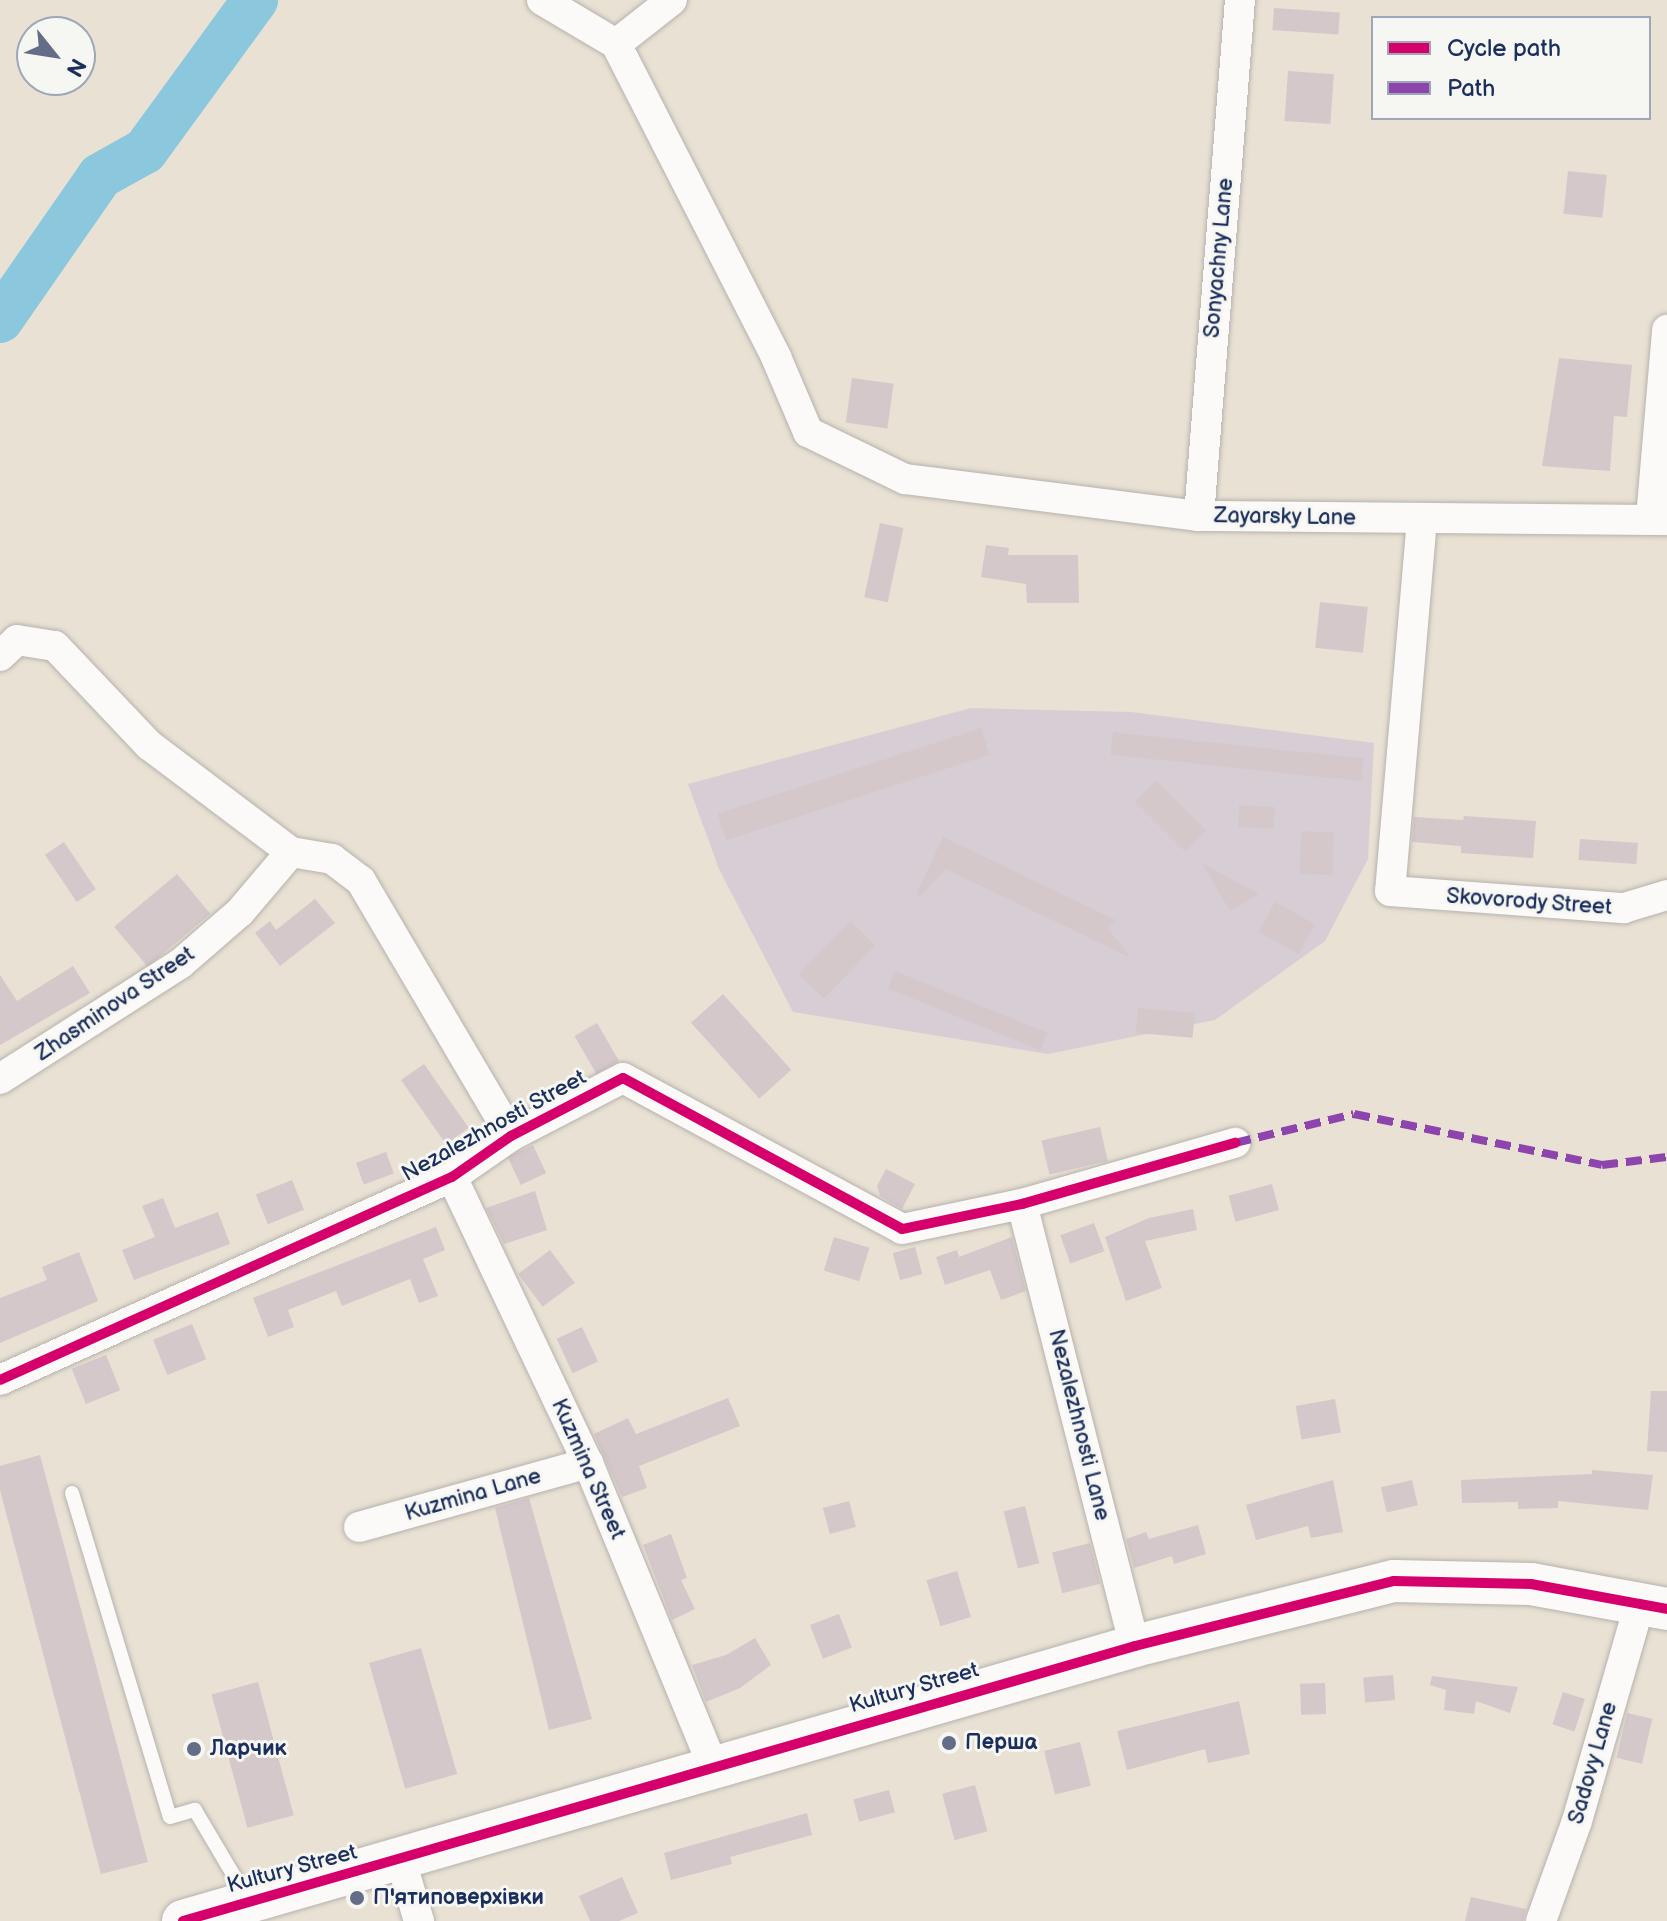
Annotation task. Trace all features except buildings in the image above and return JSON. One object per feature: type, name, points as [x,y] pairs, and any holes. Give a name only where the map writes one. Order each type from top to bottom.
[{"type":"street","points":[[542,0],[616,44],[672,0]]},
{"type":"street","name":"Sonyachny Lane","points":[[1199,516],[1240,0]]},
{"type":"street","name":"Zayarsky Lane","points":[[616,44],[776,357],[808,432],[905,479],[1199,516],[1659,519]]},
{"type":"street","points":[[1659,519],[1667,330]]},
{"type":"street","name":"Skovorody Street","points":[[1422,519],[1390,891],[1624,908],[1667,895]]},
{"type":"street","points":[[8,648],[55,646],[149,745],[291,852],[332,859],[361,881],[511,1136]]},
{"type":"street","name":"Zhasminova Street","points":[[0,1079],[180,964],[240,912],[291,852]]},
{"type":"street","name":"Nezalezhnosti Street","points":[[0,1380],[452,1177],[511,1136],[623,1078],[902,1229],[1022,1204],[1235,1143]]},
{"type":"street","name":"Kuzmina Street","points":[[452,1177],[588,1463],[713,1766]]},
{"type":"street","name":"Nezalezhnosti Lane","points":[[1022,1204],[1135,1646]]},
{"type":"street","name":"Kuzmina Lane","points":[[359,1527],[588,1463]]},
{"type":"street","name":"Kultury Street","points":[[183,1921],[249,1900],[401,1861],[713,1766],[1135,1646],[1394,1581],[1531,1584],[1653,1606]]},
{"type":"street","name":"Sadovy Lane","points":[[1541,1921],[1653,1606]]},
{"type":"street","points":[[401,1861],[419,1921]]},
{"type":"lane","points":[[72,1493],[170,1817],[195,1810],[249,1900]]},
{"type":"shaded area","points":[[971,708],[1131,712],[1374,743],[1368,859],[1325,941],[1215,1020],[1048,1054],[793,1012],[719,869],[688,784]]},
{"type":"waterway","points":[[0,320],[100,176],[145,151],[255,0]]},
{"type":"marked path","points":[[1235,1143],[1354,1114],[1602,1165],[1667,1157]]},
{"type":"cycle path","points":[[0,1380],[452,1177],[511,1136],[623,1078],[902,1229],[1022,1204],[1235,1143]]},
{"type":"cycle path","points":[[183,1921],[1135,1646],[1394,1581],[1531,1584],[1667,1609]]},
{"type":"place","name":"Перша","points":[[949,1743]]},
{"type":"place","name":"Ларчик","points":[[194,1749]]},
{"type":"place","name":"П'ятиповерхівки","points":[[357,1898]]}]
